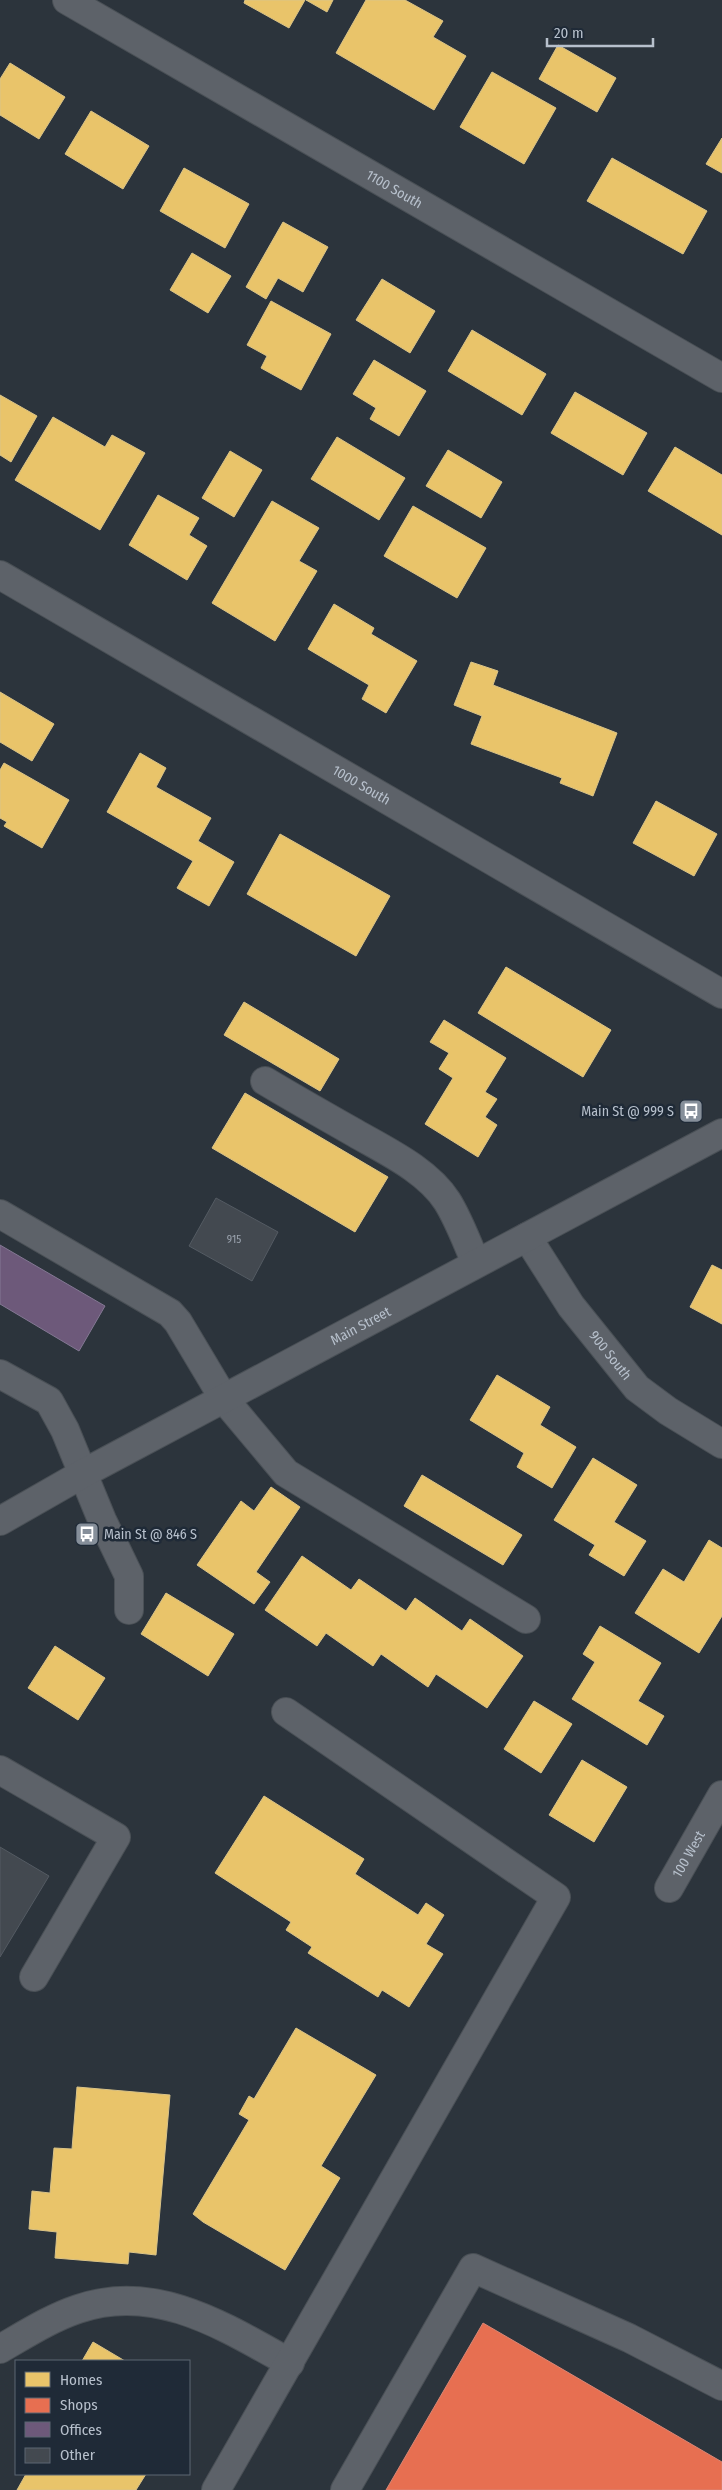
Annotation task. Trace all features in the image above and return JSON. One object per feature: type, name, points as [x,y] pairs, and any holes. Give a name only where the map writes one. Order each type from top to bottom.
[{"type":"street","name":"1100 South","points":[[67,0],[722,378]]},
{"type":"street","name":"1000 South","points":[[0,575],[722,994]]},
{"type":"street","points":[[265,1081],[416,1170],[447,1200],[476,1264]]},
{"type":"street","name":"Main Street","points":[[0,1521],[84,1473],[722,1133]]},
{"type":"street","points":[[0,1214],[170,1313],[178,1322],[224,1398],[286,1473],[526,1619]]},
{"type":"street","name":"900 South","points":[[527,1237],[571,1306],[637,1388],[668,1411],[722,1444]]},
{"type":"street","points":[[0,1374],[49,1402],[65,1430],[102,1520],[129,1576],[129,1610]]},
{"type":"street","points":[[216,2490],[290,2364],[556,1896],[286,1712]]},
{"type":"street","points":[[0,1770],[116,1837],[34,1977]]},
{"type":"street","name":"100 West","points":[[669,1888],[722,1795]]},
{"type":"street","points":[[345,2490],[473,2268],[629,2338],[722,2386]]},
{"type":"street","points":[[0,2348],[52,2319],[80,2308],[110,2302],[143,2302],[177,2308],[212,2320],[290,2364]]},
{"type":"building: Homes","points":[[245,0],[305,0],[289,28],[244,3]]},
{"type":"building: Homes","points":[[306,0],[333,0],[327,12]]},
{"type":"building: Homes","points":[[366,0],[405,0],[443,21],[433,37],[466,56],[434,110],[336,53]]},
{"type":"building: Homes","points":[[558,45],[616,78],[597,112],[539,79]]},
{"type":"building: Homes","points":[[10,63],[65,97],[39,139],[0,115],[0,79]]},
{"type":"building: Homes","points":[[492,72],[556,108],[524,164],[460,127]]},
{"type":"building: Homes","points":[[91,111],[149,146],[123,189],[65,154]]},
{"type":"building: Homes","points":[[722,138],[722,173],[706,164]]},
{"type":"building: Homes","points":[[612,158],[707,211],[683,254],[587,201]]},
{"type":"building: Homes","points":[[184,168],[249,204],[225,248],[160,211]]},
{"type":"building: Homes","points":[[283,222],[328,247],[303,292],[278,278],[266,299],[246,287]]},
{"type":"building: Homes","points":[[192,253],[231,276],[208,313],[170,290]]},
{"type":"building: Homes","points":[[382,279],[435,311],[410,353],[356,320]]},
{"type":"building: Homes","points":[[271,301],[331,334],[301,390],[261,368],[267,356],[247,345]]},
{"type":"building: Homes","points":[[472,330],[546,374],[522,415],[448,371]]},
{"type":"building: Homes","points":[[374,360],[426,391],[399,436],[370,419],[376,408],[353,394]]},
{"type":"building: Homes","points":[[575,392],[647,433],[623,475],[551,433]]},
{"type":"building: Homes","points":[[0,395],[37,416],[11,462],[0,455]]},
{"type":"building: Homes","points":[[53,417],[105,447],[112,435],[145,453],[100,530],[15,480]]},
{"type":"building: Homes","points":[[337,437],[405,478],[379,520],[311,479]]},
{"type":"building: Homes","points":[[675,447],[722,475],[722,535],[648,491]]},
{"type":"building: Homes","points":[[448,450],[502,482],[481,518],[426,486]]},
{"type":"building: Homes","points":[[230,451],[262,470],[234,517],[202,498]]},
{"type":"building: Homes","points":[[158,495],[199,518],[189,535],[207,546],[187,580],[129,545]]},
{"type":"building: Homes","points":[[272,501],[319,528],[299,561],[317,571],[275,641],[212,603]]},
{"type":"building: Homes","points":[[413,506],[486,548],[457,598],[384,556]]},
{"type":"building: Homes","points":[[334,604],[374,628],[371,634],[417,661],[386,713],[362,699],[369,685],[308,649]]},
{"type":"building: Homes","points":[[471,662],[498,671],[493,685],[617,733],[593,796],[560,783],[562,778],[471,744],[482,716],[454,705]]},
{"type":"building: Homes","points":[[0,692],[54,724],[32,761],[0,742]]},
{"type":"building: Homes","points":[[140,753],[166,768],[156,787],[211,818],[198,841],[234,862],[209,906],[177,888],[193,861],[107,812]]},
{"type":"building: Homes","points":[[4,763],[69,800],[42,848],[4,826],[7,822],[0,818],[0,770]]},
{"type":"building: Homes","points":[[656,801],[717,834],[694,876],[633,843]]},
{"type":"building: Homes","points":[[280,834],[390,896],[356,956],[247,894]]},
{"type":"building: Homes","points":[[506,967],[611,1030],[583,1077],[478,1013]]},
{"type":"building: Homes","points":[[244,1002],[339,1059],[320,1091],[224,1035]]},
{"type":"building: Homes","points":[[444,1020],[506,1058],[485,1092],[497,1099],[485,1117],[497,1125],[478,1157],[425,1124],[453,1078],[439,1069],[449,1053],[430,1042]]},
{"type":"building: Homes","points":[[245,1093],[388,1177],[355,1232],[212,1148]]},
{"type":"building: Homes","points":[[712,1265],[722,1270],[722,1324],[690,1307]]},
{"type":"building: Homes","points":[[497,1375],[550,1407],[540,1425],[576,1447],[552,1488],[517,1467],[524,1453],[470,1420]]},
{"type":"building: Homes","points":[[593,1458],[637,1485],[614,1522],[646,1541],[624,1576],[589,1555],[595,1545],[554,1520]]},
{"type":"building: Homes","points":[[422,1475],[522,1535],[503,1565],[404,1506]]},
{"type":"building: Homes","points":[[271,1487],[300,1507],[256,1572],[270,1582],[254,1604],[197,1565],[241,1501],[254,1511]]},
{"type":"building: Homes","points":[[709,1540],[722,1548],[722,1616],[699,1653],[635,1613],[663,1569],[684,1582]]},
{"type":"building: Homes","points":[[302,1556],[351,1590],[359,1579],[406,1611],[415,1598],[462,1631],[470,1619],[523,1656],[487,1708],[436,1674],[428,1687],[381,1654],[373,1666],[326,1633],[317,1646],[265,1610]]},
{"type":"building: Homes","points":[[166,1593],[234,1634],[208,1676],[141,1634]]},
{"type":"building: Homes","points":[[600,1626],[661,1663],[638,1701],[664,1716],[647,1745],[572,1699],[595,1662],[583,1654]]},
{"type":"building: Homes","points":[[55,1646],[105,1678],[78,1720],[28,1688]]},
{"type":"building: Homes","points":[[534,1701],[572,1724],[541,1773],[504,1749]]},
{"type":"building: Homes","points":[[582,1760],[627,1787],[594,1842],[549,1815]]},
{"type":"building: Homes","points":[[264,1796],[364,1859],[355,1874],[418,1915],[426,1903],[444,1915],[426,1944],[443,1954],[409,2007],[382,1990],[378,1997],[308,1953],[312,1947],[286,1930],[291,1922],[215,1873]]},
{"type":"building: Homes","points":[[296,2028],[376,2075],[321,2166],[340,2178],[285,2270],[203,2222],[193,2214],[249,2120],[239,2114],[249,2096],[254,2099]]},
{"type":"building: Homes","points":[[77,2087],[170,2095],[156,2255],[129,2252],[128,2264],[55,2258],[57,2232],[29,2229],[32,2191],[50,2193],[54,2148],[72,2149]]},
{"type":"building: Homes","points":[[93,2342],[123,2360],[83,2360]]},
{"type":"building: Homes","points":[[25,2475],[145,2475],[136,2490],[17,2490]]},
{"type":"building: Shops","points":[[483,2323],[722,2462],[722,2490],[386,2490]]},
{"type":"building: Offices","points":[[0,1245],[105,1306],[79,1351],[0,1304]]},
{"type":"building: Other","points":[[216,1198],[278,1232],[252,1281],[189,1246]]},
{"type":"building: Other","points":[[0,1847],[49,1876],[0,1957]]},
{"type":"place","name":"Main St @ 999 S","points":[[691,1111]]},
{"type":"place","name":"Main St @ 846 S","points":[[87,1534]]}]
